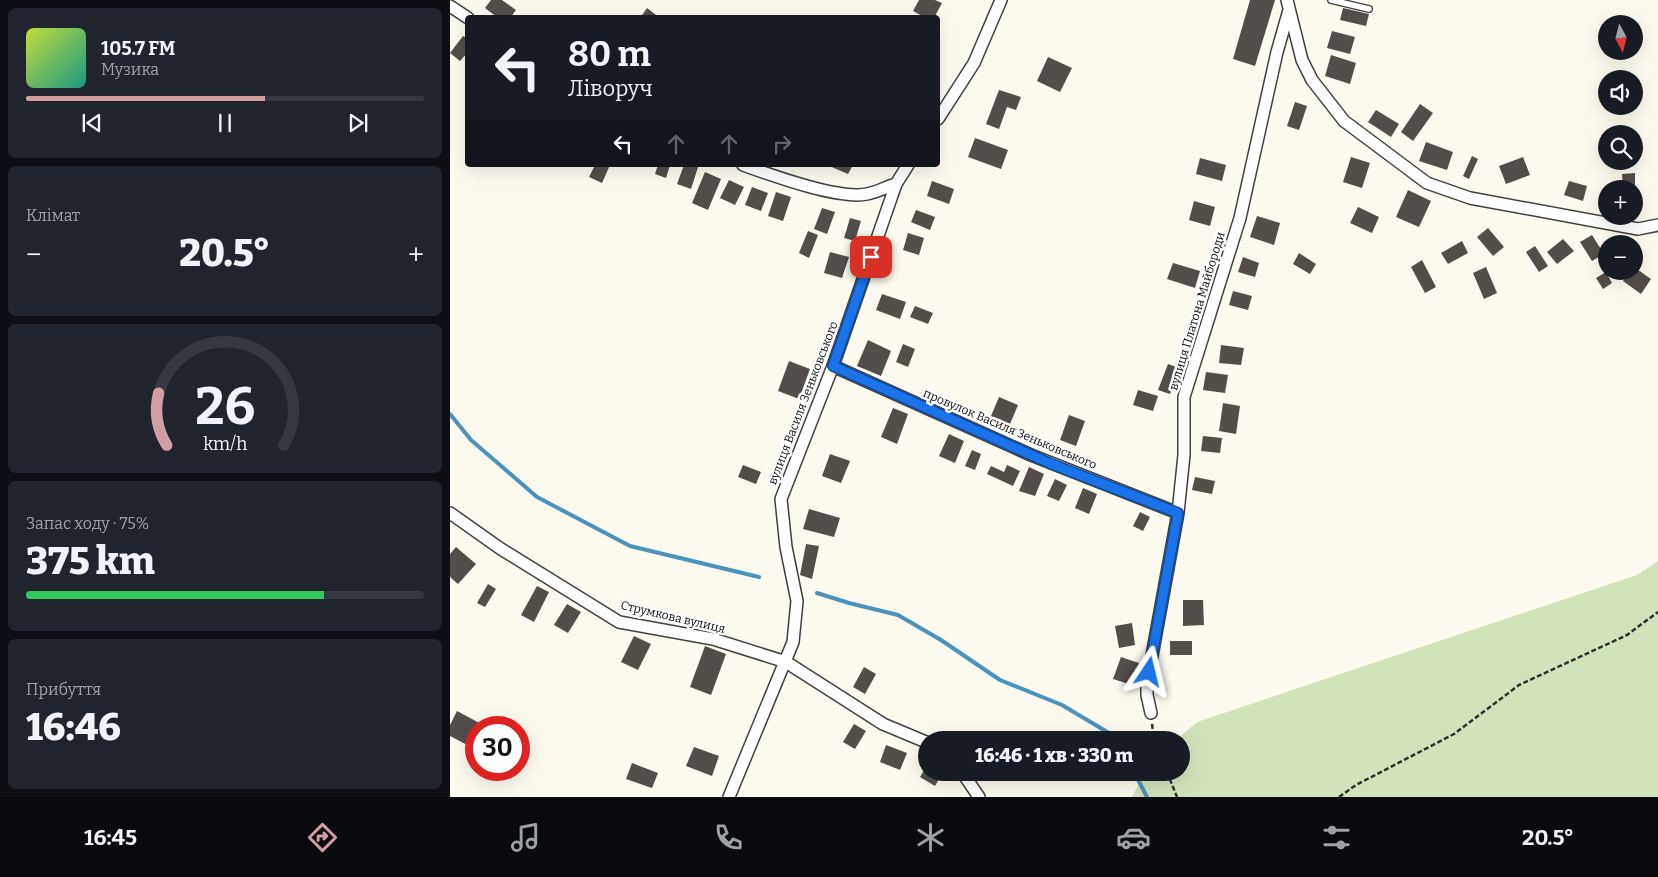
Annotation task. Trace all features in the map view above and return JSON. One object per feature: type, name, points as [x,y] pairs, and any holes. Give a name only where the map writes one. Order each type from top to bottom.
[{"type":"street","points":[[940,116],[974,63],[1001,0]]},
{"type":"street","points":[[1288,5],[1302,60],[1312,80],[1344,122],[1427,184],[1470,198],[1638,229],[1658,225]]},
{"type":"street","name":"вулиця Платона Майбороди","points":[[1151,713],[1147,695],[1147,683],[1178,513],[1184,455],[1184,397],[1240,218],[1288,5]]},
{"type":"street","points":[[450,6],[465,16]]},
{"type":"street","points":[[749,167],[798,184],[843,194],[866,194],[896,184]]},
{"type":"street","name":"вулиця Василя Зеньковського","points":[[729,797],[793,642],[797,601],[786,547],[781,499],[833,366],[896,184],[907,167]]},
{"type":"street","name":"провулок Василя Зеньковського","points":[[833,366],[1049,463],[1178,513]]},
{"type":"street","name":"Струмкова вулиця","points":[[450,512],[501,549],[619,622],[713,639],[786,662],[883,724],[918,739]]},
{"type":"street","points":[[968,781],[979,797]]},
{"type":"lane","points":[[1331,0],[1369,9]]},
{"type":"path","points":[[1340,797],[1356,785],[1454,734],[1519,686],[1627,635],[1658,612]]},
{"type":"path","points":[[1151,713],[1153,731]]},
{"type":"path","points":[[1171,781],[1177,797]]},
{"type":"green space","points":[[1658,561],[1658,797],[1132,797],[1141,781],[1190,781],[1190,731],[1186,731],[1197,722],[1637,575]]},
{"type":"building","points":[[491,0],[502,0],[516,10],[512,15],[494,15],[485,8]]},
{"type":"building","points":[[919,0],[935,0],[942,3],[936,15],[920,15],[913,11]]},
{"type":"building","points":[[1250,0],[1275,0],[1255,66],[1233,59]]},
{"type":"building","points":[[647,8],[656,15],[642,15]]},
{"type":"building","points":[[1343,8],[1369,14],[1366,26],[1340,20]]},
{"type":"building","points":[[1332,31],[1355,37],[1350,54],[1327,48]]},
{"type":"building","points":[[463,36],[465,37],[465,55],[460,61],[450,53]]},
{"type":"building","points":[[1331,55],[1356,63],[1350,84],[1325,76]]},
{"type":"building","points":[[1048,57],[1072,68],[1060,92],[1037,81]]},
{"type":"building","points":[[999,90],[1021,97],[1016,110],[1007,107],[999,129],[986,124]]},
{"type":"building","points":[[1295,102],[1307,106],[1299,130],[1287,126]]},
{"type":"building","points":[[1420,104],[1433,113],[1413,141],[1401,132]]},
{"type":"building","points":[[1376,110],[1399,124],[1391,137],[1368,122]]},
{"type":"building","points":[[975,138],[1008,150],[1001,169],[968,157]]},
{"type":"building","points":[[1426,142],[1453,152],[1447,170],[1419,161]]},
{"type":"building","points":[[1472,156],[1478,159],[1469,179],[1463,176]]},
{"type":"building","points":[[1351,157],[1370,163],[1362,188],[1343,182]]},
{"type":"building","points":[[1523,157],[1530,175],[1506,184],[1499,166]]},
{"type":"building","points":[[1200,158],[1226,165],[1222,181],[1196,174]]},
{"type":"building","points":[[594,167],[609,167],[602,183],[589,177]]},
{"type":"building","points":[[657,167],[669,167],[666,178],[655,174]]},
{"type":"building","points":[[683,167],[698,167],[691,189],[677,184]]},
{"type":"building","points":[[832,167],[852,167],[848,174]]},
{"type":"building","points":[[705,172],[721,179],[708,210],[692,203]]},
{"type":"building","points":[[1635,173],[1635,180],[1622,180],[1622,174]]},
{"type":"building","points":[[729,180],[744,187],[735,205],[720,198]]},
{"type":"building","points":[[932,181],[954,189],[949,204],[927,196]]},
{"type":"building","points":[[1569,181],[1587,186],[1583,201],[1564,195]]},
{"type":"building","points":[[752,187],[768,193],[761,211],[745,205]]},
{"type":"building","points":[[1408,190],[1431,201],[1419,227],[1396,217]]},
{"type":"building","points":[[776,192],[791,197],[783,221],[768,216]]},
{"type":"building","points":[[1194,201],[1215,207],[1210,226],[1189,220]]},
{"type":"building","points":[[1358,207],[1379,217],[1372,233],[1350,223]]},
{"type":"building","points":[[822,208],[835,212],[827,234],[814,229]]},
{"type":"building","points":[[916,210],[935,217],[930,230],[911,222]]},
{"type":"building","points":[[1257,216],[1280,223],[1274,245],[1250,237]]},
{"type":"building","points":[[850,218],[861,221],[855,241],[844,238]]},
{"type":"building","points":[[1488,228],[1504,247],[1493,256],[1477,237]]},
{"type":"building","points":[[808,231],[818,235],[809,258],[799,253]]},
{"type":"building","points":[[908,233],[924,238],[919,255],[903,250]]},
{"type":"building","points":[[1592,235],[1598,244],[1598,258],[1592,261],[1580,242]]},
{"type":"building","points":[[1563,239],[1574,251],[1557,264],[1547,252]]},
{"type":"building","points":[[1462,241],[1468,253],[1448,264],[1441,253]]},
{"type":"building","points":[[1535,246],[1548,266],[1539,272],[1526,252]]},
{"type":"building","points":[[830,252],[849,257],[842,278],[824,273]]},
{"type":"building","points":[[1299,253],[1316,264],[1310,274],[1293,264]]},
{"type":"building","points":[[1243,257],[1259,263],[1255,277],[1238,272]]},
{"type":"building","points":[[1422,260],[1436,287],[1425,293],[1411,267]]},
{"type":"building","points":[[1173,263],[1200,271],[1195,288],[1167,279]]},
{"type":"building","points":[[1486,267],[1497,293],[1484,299],[1473,273]]},
{"type":"building","points":[[1643,273],[1651,279],[1641,294],[1623,281],[1643,280]]},
{"type":"building","points":[[1598,277],[1598,280],[1610,280],[1612,283],[1603,289],[1596,278]]},
{"type":"building","points":[[1233,291],[1252,296],[1248,310],[1229,305]]},
{"type":"building","points":[[882,294],[906,302],[900,319],[876,310]]},
{"type":"building","points":[[915,306],[933,313],[928,324],[910,317]]},
{"type":"building","points":[[868,340],[891,351],[881,376],[857,366]]},
{"type":"building","points":[[903,344],[915,349],[908,367],[896,362]]},
{"type":"building","points":[[1221,345],[1244,348],[1241,365],[1219,363]]},
{"type":"building","points":[[789,361],[810,369],[799,399],[778,391]]},
{"type":"building","points":[[1168,364],[1179,368],[1170,394],[1158,390]]},
{"type":"building","points":[[1206,372],[1228,375],[1225,393],[1203,390]]},
{"type":"building","points":[[1138,390],[1158,396],[1153,411],[1133,405]]},
{"type":"building","points":[[999,397],[1018,405],[1010,424],[991,416]]},
{"type":"building","points":[[1223,403],[1240,406],[1236,434],[1219,431]]},
{"type":"building","points":[[893,408],[908,414],[897,444],[881,437]]},
{"type":"building","points":[[1069,415],[1085,421],[1076,446],[1060,440]]},
{"type":"building","points":[[949,434],[964,441],[955,463],[939,456]]},
{"type":"building","points":[[1203,436],[1222,438],[1220,453],[1201,451]]},
{"type":"building","points":[[972,450],[981,454],[975,470],[965,466]]},
{"type":"building","points":[[830,454],[850,461],[841,483],[822,476]]},
{"type":"building","points":[[743,465],[761,472],[756,484],[738,477]]},
{"type":"building","points":[[1007,465],[1020,471],[1013,486],[987,474],[991,466],[1004,472]]},
{"type":"building","points":[[1029,467],[1044,474],[1035,496],[1019,491]]},
{"type":"building","points":[[1195,477],[1215,481],[1212,494],[1192,490]]},
{"type":"building","points":[[1055,479],[1067,485],[1059,501],[1047,496]]},
{"type":"building","points":[[1083,488],[1097,494],[1089,514],[1075,508]]},
{"type":"building","points":[[809,509],[840,518],[834,537],[803,529]]},
{"type":"building","points":[[1140,512],[1150,517],[1143,531],[1133,526]]},
{"type":"building","points":[[806,544],[819,546],[812,579],[800,575]]},
{"type":"building","points":[[456,547],[476,564],[458,584],[450,577],[450,554]]},
{"type":"building","points":[[488,584],[496,589],[485,607],[477,603]]},
{"type":"building","points":[[537,586],[549,592],[534,622],[521,615]]},
{"type":"building","points":[[1183,600],[1203,600],[1204,625],[1183,626]]},
{"type":"building","points":[[567,604],[581,612],[568,633],[554,625]]},
{"type":"building","points":[[1132,623],[1135,645],[1119,648],[1115,626]]},
{"type":"building","points":[[634,636],[651,644],[638,670],[621,662]]},
{"type":"building","points":[[1170,641],[1192,641],[1192,655],[1170,655]]},
{"type":"building","points":[[705,646],[726,654],[711,695],[690,687]]},
{"type":"building","points":[[1121,657],[1139,663],[1132,685],[1113,679]]},
{"type":"building","points":[[864,667],[876,674],[865,694],[853,687]]},
{"type":"building","points":[[457,711],[466,716],[465,744],[450,736],[450,725]]},
{"type":"building","points":[[854,724],[866,731],[855,749],[843,742]]},
{"type":"building","points":[[886,745],[907,753],[900,770],[880,762]]},
{"type":"building","points":[[694,747],[719,756],[712,776],[686,766]]},
{"type":"building","points":[[632,763],[658,773],[652,788],[626,779]]},
{"type":"building","points":[[927,781],[938,781],[935,786]]},
{"type":"waterway","points":[[450,414],[471,440],[537,497],[630,546],[759,577]]},
{"type":"waterway","points":[[817,593],[898,615],[941,640],[1000,680],[1062,705],[1106,731]]},
{"type":"waterway","points":[[1139,781],[1147,797]]},
{"type":"route","points":[[871,257],[833,366],[1049,463],[1178,513],[1149,672]]}]
